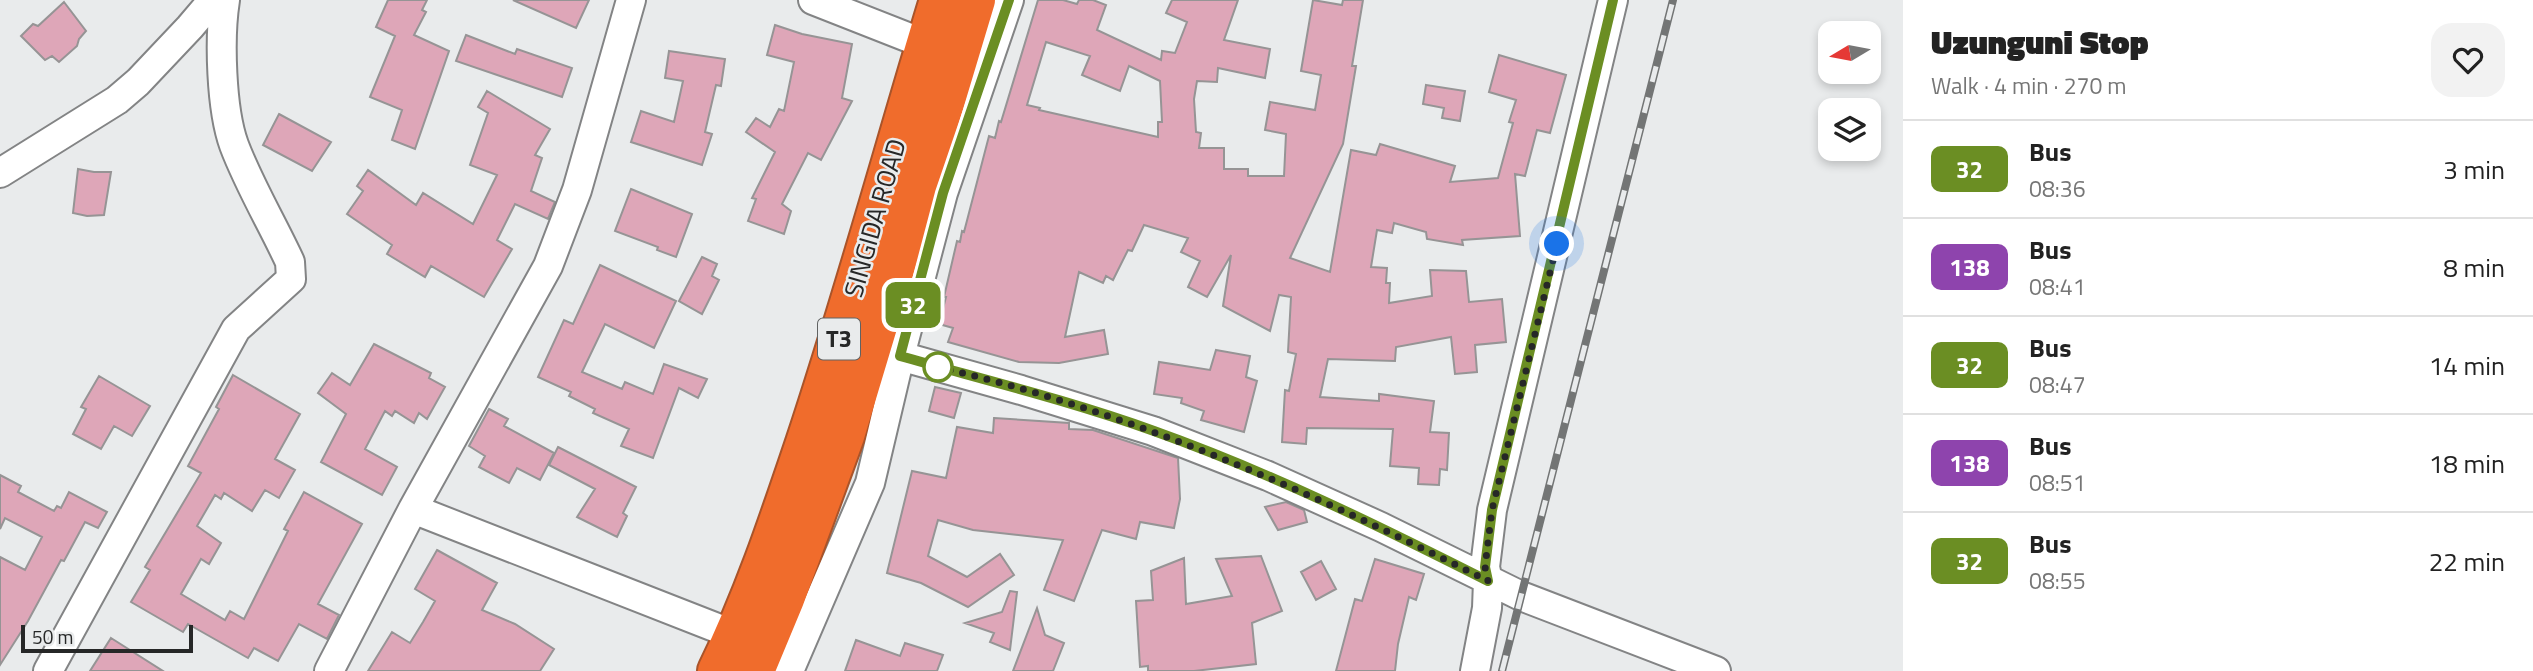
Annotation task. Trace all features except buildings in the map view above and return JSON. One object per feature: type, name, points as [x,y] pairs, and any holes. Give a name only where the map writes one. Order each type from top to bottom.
[{"type":"highway","name":"SINGIDA ROAD","points":[[718,671],[735,635],[788,494],[838,342],[939,0]]},
{"type":"highway","name":"SINGIDA ROAD","points":[[755,671],[785,599],[845,436],[976,0]]},
{"type":"street","points":[[0,173],[117,100],[138,82],[212,0]]},
{"type":"street","points":[[48,671],[236,329],[291,279],[290,262],[233,143],[223,82],[225,0]]},
{"type":"street","points":[[329,671],[413,509],[548,266],[577,190],[631,0]]},
{"type":"street","points":[[813,0],[925,44]]},
{"type":"street","points":[[789,671],[870,482],[943,193],[1009,0]]},
{"type":"street","points":[[1475,671],[1485,627],[1488,581],[1485,567],[1492,510],[1613,0]]},
{"type":"street","points":[[900,356],[1153,431],[1281,482],[1381,527],[1521,596],[1716,671]]},
{"type":"street","points":[[413,509],[735,635]]},
{"type":"railway","points":[[1502,671],[1673,0]]},
{"type":"bus line","name":"32","points":[[1009,0],[943,193],[900,356],[1153,431],[1268,476],[1381,527],[1488,581],[1485,567],[1486,545],[1492,510],[1613,0]]},
{"type":"route","points":[[938,367],[1153,431],[1268,476],[1381,527],[1488,581],[1485,567],[1486,545],[1492,510],[1557,244]]}]
